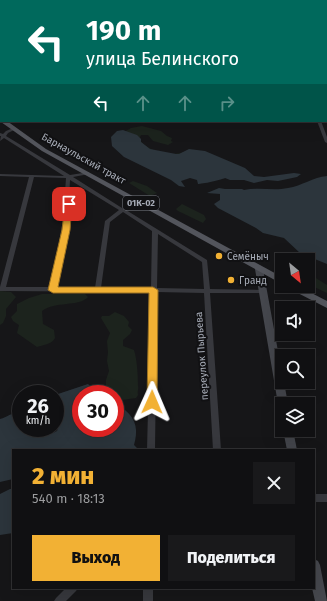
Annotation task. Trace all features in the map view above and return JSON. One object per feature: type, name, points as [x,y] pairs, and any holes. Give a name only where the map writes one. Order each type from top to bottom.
[{"type":"main road","name":"Барнаульский тракт","points":[[4,122],[44,150],[275,277]]},
{"type":"main road","points":[[304,293],[327,305]]},
{"type":"street","points":[[319,122],[327,142]]},
{"type":"street","points":[[14,129],[1,137],[155,230],[151,449]]},
{"type":"street","points":[[0,175],[68,177],[87,173]]},
{"type":"street","points":[[32,176],[2,289],[262,291]]},
{"type":"street","points":[[53,290],[66,230],[69,204],[68,177]]},
{"type":"street","points":[[98,290],[108,221],[135,200]]},
{"type":"street","name":"переулок Пырьева","points":[[155,230],[205,261],[217,449]]},
{"type":"street","points":[[259,269],[282,397]]},
{"type":"street","points":[[289,437],[292,449]]},
{"type":"street","points":[[315,498],[327,498]]},
{"type":"street","points":[[315,570],[321,601]]},
{"type":"street","points":[[59,601],[71,589]]},
{"type":"street","points":[[148,589],[148,601]]},
{"type":"shaded area","points":[[142,126],[161,131],[172,138],[171,141],[173,142],[168,145],[153,141],[148,135],[141,135],[139,139],[147,147],[159,152],[172,154],[184,152],[190,171],[119,135],[131,128]]},
{"type":"shaded area","points":[[123,130],[137,135],[141,139],[141,142],[150,149],[176,154],[189,149],[205,151],[245,168],[254,176],[264,177],[294,173],[301,174],[297,177],[278,181],[267,180],[254,183],[244,180],[230,180],[225,178],[198,184],[197,180],[190,178],[181,181],[185,187],[179,186],[171,180],[124,157],[112,146],[111,137],[117,131]]},
{"type":"shaded area","points":[[327,176],[327,264],[315,259],[315,253],[300,253],[284,238],[263,233],[218,208],[214,204],[220,200],[220,194],[207,193],[219,188],[244,190],[283,189]]},
{"type":"shaded area","points":[[133,181],[147,186],[157,193],[150,196],[129,183]]},
{"type":"shaded area","points":[[182,204],[204,215],[206,219],[203,223],[178,211],[176,209]]},
{"type":"shaded area","points":[[315,277],[327,285],[327,293],[315,287]]},
{"type":"shaded area","points":[[0,291],[11,292],[16,297],[6,309],[6,316],[3,323],[0,325]]},
{"type":"shaded area","points":[[42,294],[85,294],[88,297],[79,302],[53,306],[42,311],[43,324],[54,330],[55,338],[50,343],[37,347],[17,333],[19,325],[13,321],[11,317],[17,311],[17,304]]},
{"type":"shaded area","points":[[115,312],[124,316],[129,322],[128,326],[132,330],[123,340],[123,346],[134,350],[136,358],[138,395],[136,398],[124,400],[124,385],[106,385],[109,371],[107,361],[107,341],[110,333],[101,318],[102,316],[109,316]]},
{"type":"shaded area","points":[[72,389],[72,437],[124,437],[125,410],[132,418],[136,426],[134,445],[138,449],[12,449],[12,479],[0,482],[0,419],[12,414],[12,437],[64,437],[64,392]]},
{"type":"shaded area","points":[[12,489],[12,533],[0,535],[0,494]]},
{"type":"place","name":"Семёныч","points":[[219,256]]},
{"type":"place","name":"Гранд","points":[[231,280]]},
{"type":"route","points":[[69,204],[66,230],[53,290],[153,290],[152,402]]}]
